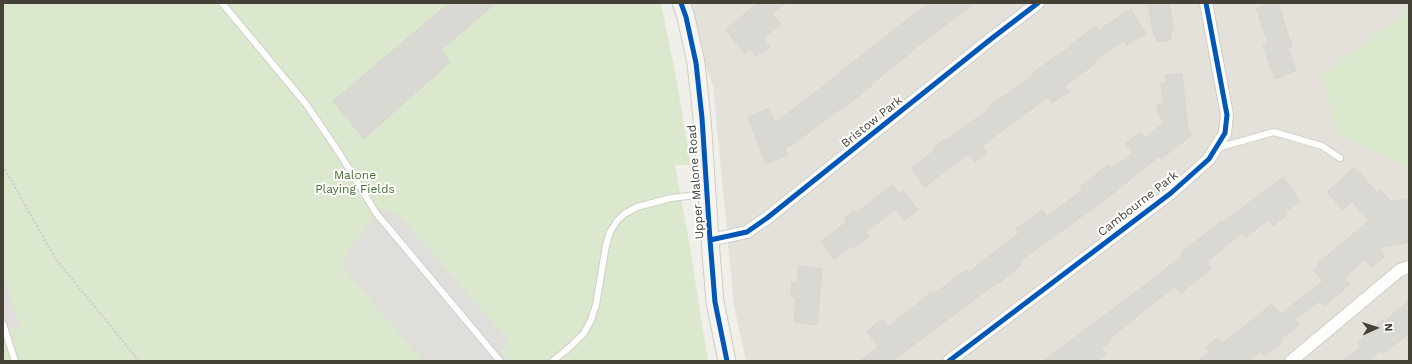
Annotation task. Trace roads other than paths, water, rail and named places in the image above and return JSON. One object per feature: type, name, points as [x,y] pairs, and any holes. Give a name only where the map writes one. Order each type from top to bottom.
[{"type":"main road","name":"Upper Malone Road","points":[[681,3],[686,17],[696,63],[702,118],[715,302],[726,361]]},
{"type":"street","name":"Bristow Park","points":[[710,240],[747,232],[767,218],[1038,3]]},
{"type":"street","name":"Cambourne Park","points":[[949,361],[1171,193],[1209,159],[1225,133],[1227,115],[1206,3]]},
{"type":"street","points":[[1290,361],[1400,270],[1409,267]]},
{"type":"lane","points":[[222,3],[306,104],[348,166],[376,213],[500,361]]},
{"type":"lane","points":[[1216,148],[1274,132],[1322,146],[1340,158]]},
{"type":"lane","points":[[553,361],[584,333],[591,320],[596,305],[606,246],[610,232],[617,221],[624,214],[637,207],[671,198],[707,193]]},
{"type":"lane","points":[[3,324],[15,361]]},
{"type":"park label","name":"Malone Playing Fields","points":[[355,182]]}]
